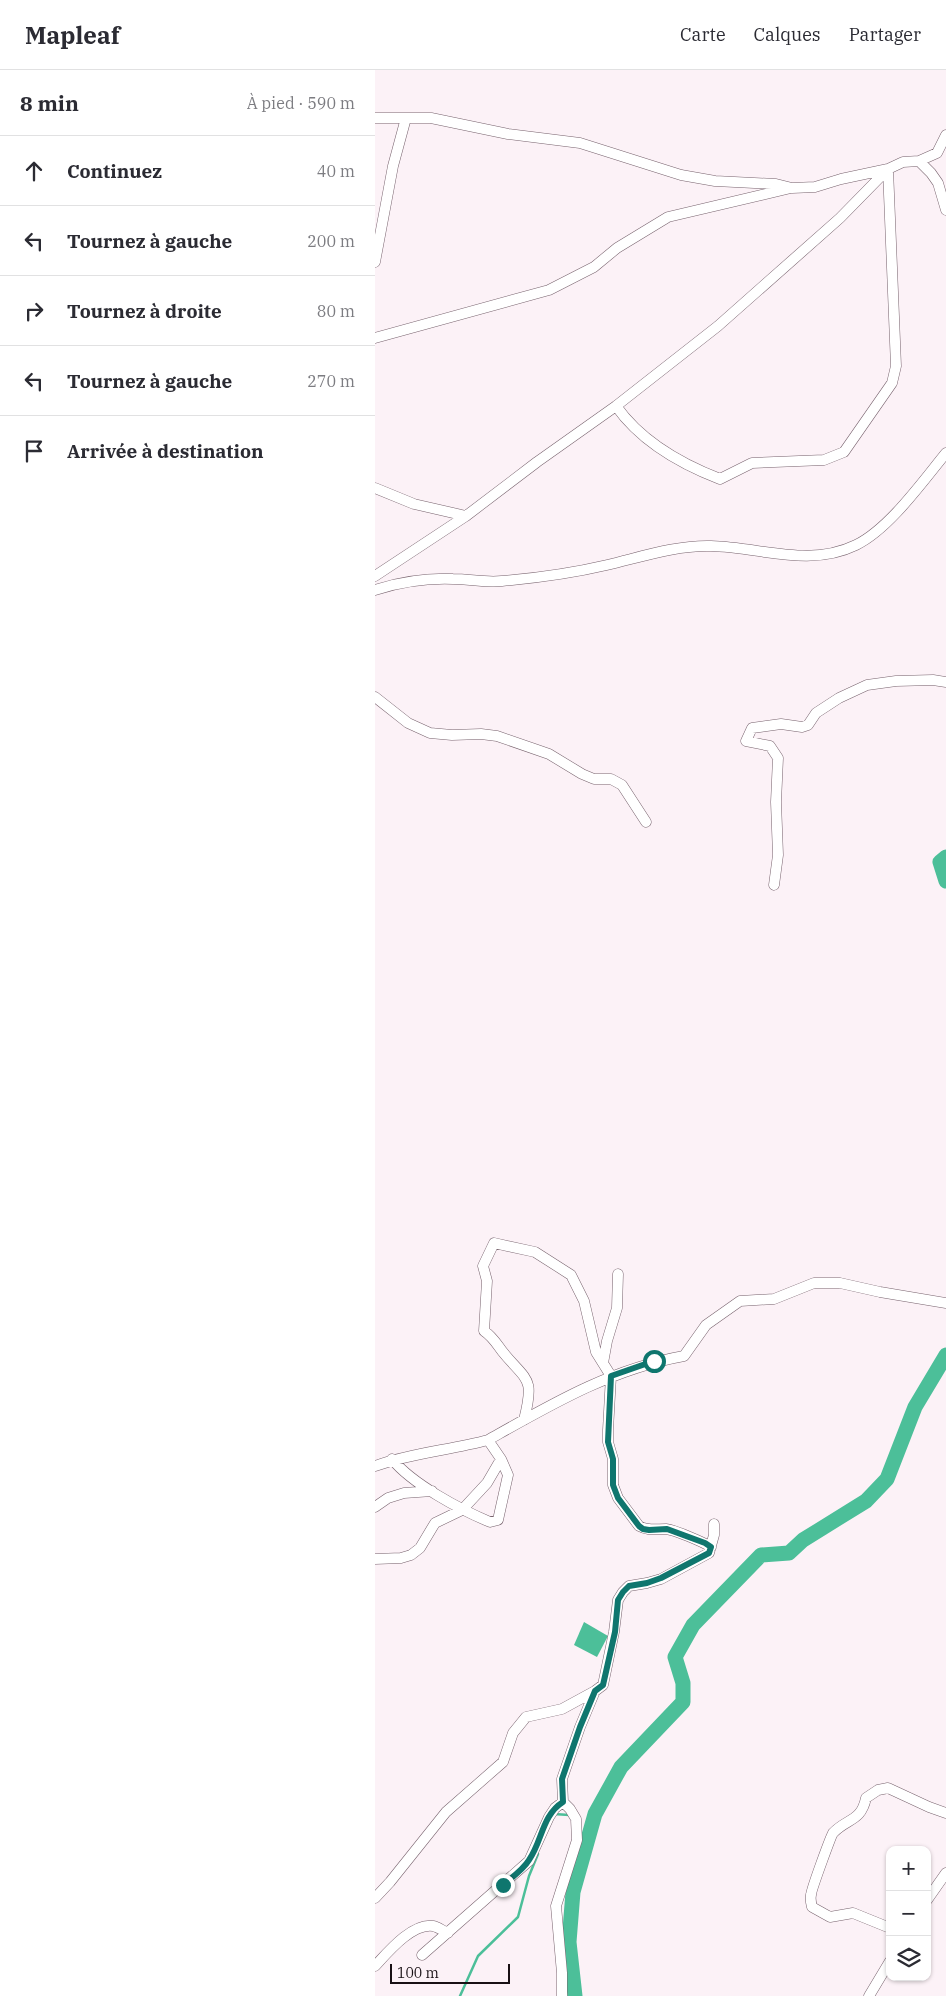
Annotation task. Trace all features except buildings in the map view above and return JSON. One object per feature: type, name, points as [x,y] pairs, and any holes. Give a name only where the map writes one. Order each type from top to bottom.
[{"type":"street","points":[[375,118],[431,118],[508,134],[580,143],[681,175],[715,180],[776,184],[792,188]]},
{"type":"street","points":[[375,262],[393,166],[406,118]]},
{"type":"street","points":[[375,338],[549,290],[594,267],[617,248],[668,217],[792,188],[815,187],[850,176],[888,169],[903,162],[919,161],[942,152],[946,135]]},
{"type":"street","points":[[919,161],[938,183],[946,210]]},
{"type":"street","points":[[375,576],[466,516],[616,406],[718,326],[833,224],[888,169]]},
{"type":"street","points":[[616,406],[628,423],[648,438],[692,468],[720,479],[752,463],[824,460],[844,452],[871,410],[892,383],[896,366],[888,169]]},
{"type":"street","points":[[375,590],[390,585],[423,580],[453,579],[502,582],[603,566],[686,548],[710,546],[802,557],[842,550],[857,545],[886,522],[946,453]]},
{"type":"street","points":[[375,488],[414,504],[466,516]]},
{"type":"street","points":[[774,885],[778,855],[776,802],[778,758],[770,746],[746,741],[752,728],[781,724],[802,727],[809,725],[816,713],[839,698],[867,685],[896,681],[933,680],[946,682]]},
{"type":"street","points":[[375,696],[407,723],[431,732],[452,735],[481,734],[497,736],[549,754],[594,779],[611,779],[622,785],[646,822]]},
{"type":"street","points":[[524,1420],[530,1389],[527,1378],[502,1351],[492,1336],[484,1330],[487,1281],[483,1266],[494,1242],[535,1252],[571,1275],[583,1301],[596,1352],[611,1376],[608,1442],[613,1459],[613,1485],[618,1498],[643,1529],[667,1529],[711,1547]]},
{"type":"street","points":[[603,1363],[607,1341],[617,1308],[618,1274]]},
{"type":"street","points":[[375,1466],[392,1459],[457,1448],[488,1440],[577,1391],[611,1376],[654,1361],[684,1356],[706,1325],[740,1301],[774,1299],[814,1283],[841,1283],[880,1292],[946,1303]]},
{"type":"street","points":[[392,1459],[401,1470],[462,1510],[490,1522],[498,1520],[508,1475],[501,1459],[488,1440]]},
{"type":"street","points":[[375,1559],[401,1558],[411,1555],[420,1548],[435,1523],[462,1510],[487,1482],[501,1459]]},
{"type":"street","points":[[375,1507],[388,1498],[404,1493],[433,1491]]},
{"type":"street","points":[[375,1898],[391,1882],[446,1812],[503,1762],[513,1733],[526,1717],[562,1709],[603,1685],[615,1632],[618,1600],[623,1592],[629,1586],[661,1578],[709,1553],[714,1524]]},
{"type":"street","points":[[562,1996],[562,1973],[556,1906],[577,1840],[576,1819],[563,1802],[562,1779],[595,1691]]},
{"type":"street","points":[[886,1926],[853,1913],[830,1917],[812,1907],[810,1897],[812,1888],[832,1835],[841,1826],[857,1817],[864,1809],[866,1798],[878,1790],[888,1788],[946,1813]]},
{"type":"street","points":[[422,1955],[529,1861],[549,1817],[555,1808],[563,1802]]},
{"type":"street","points":[[931,1894],[946,1873]]},
{"type":"street","points":[[375,1966],[403,1938],[423,1926],[434,1926],[448,1933]]},
{"type":"street","points":[[873,1995],[886,1969]]},
{"type":"shaded area","points":[[584,1622],[608,1636],[597,1657],[574,1645]]},
{"type":"waterway","points":[[946,857],[940,862],[946,881]]},
{"type":"waterway","points":[[575,1996],[569,1942],[573,1892],[595,1814],[621,1767],[683,1702],[683,1683],[675,1657],[693,1625],[761,1555],[789,1553],[803,1540],[866,1501],[887,1479],[915,1407],[946,1355]]},
{"type":"waterway","points":[[554,1814],[569,1815]]},
{"type":"waterway","points":[[460,1996],[478,1956],[518,1917],[529,1876],[538,1854]]},
{"type":"route","points":[[503,1885],[529,1861],[549,1817],[555,1808],[563,1802],[562,1779],[572,1749],[595,1691],[603,1685],[615,1632],[618,1600],[629,1586],[661,1578],[693,1563],[709,1553],[711,1547],[667,1529],[643,1529],[618,1498],[613,1485],[613,1459],[608,1442],[611,1376],[654,1361]]}]
